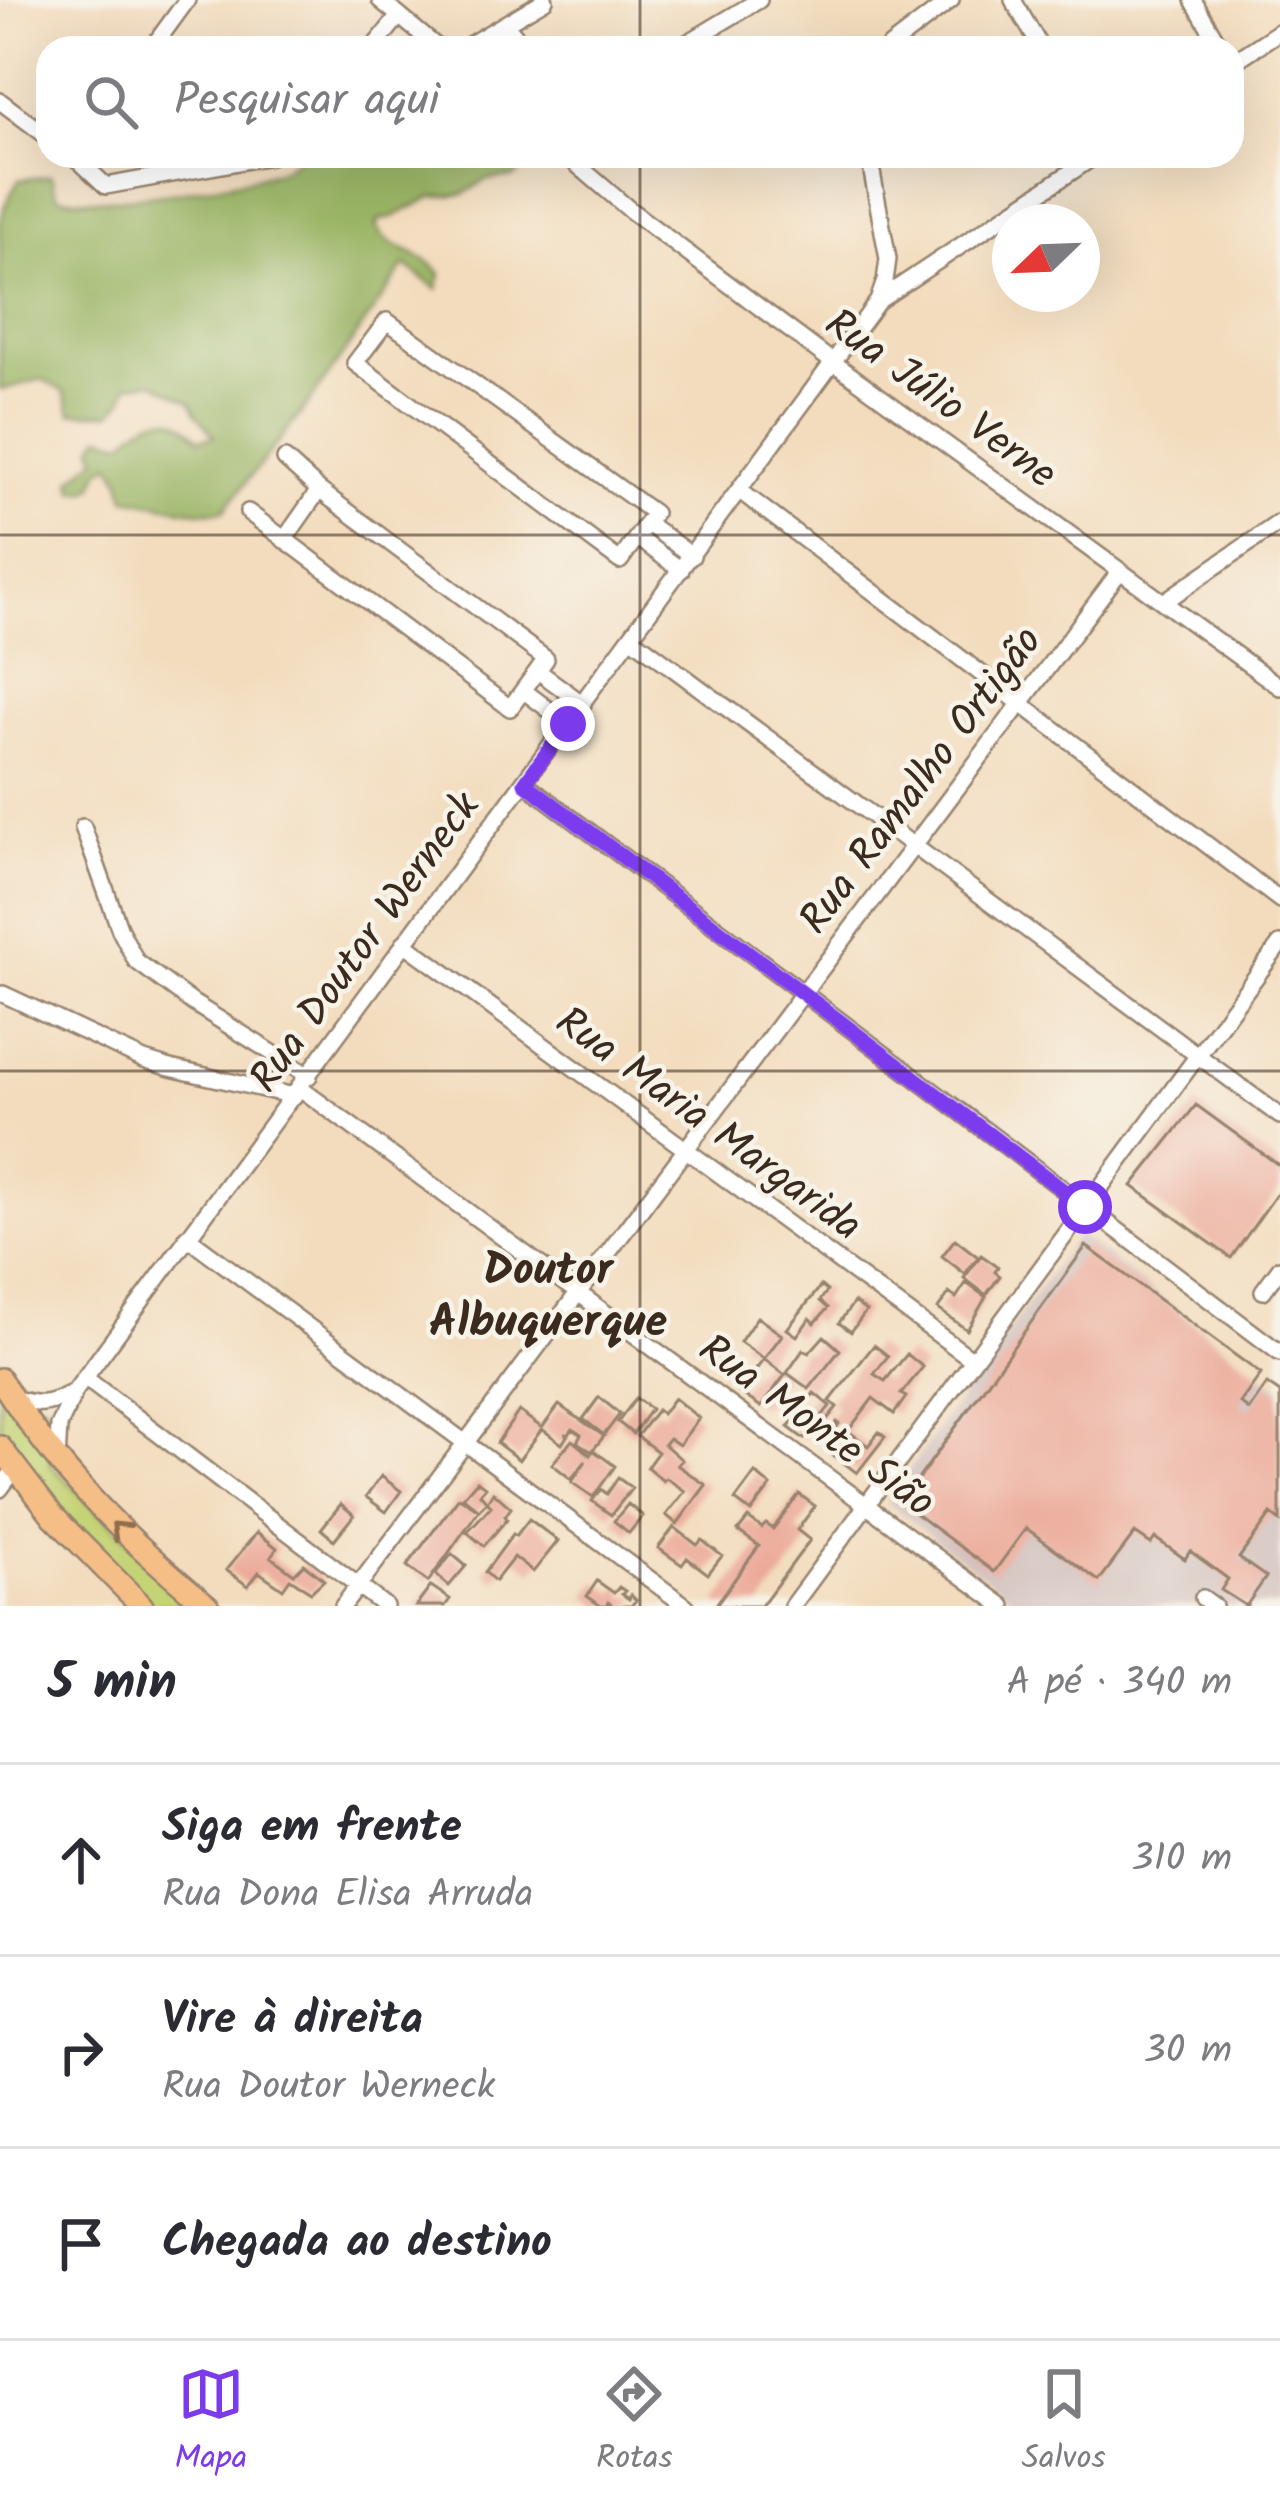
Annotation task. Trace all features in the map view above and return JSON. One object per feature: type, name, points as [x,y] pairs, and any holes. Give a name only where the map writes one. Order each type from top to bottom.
[{"type":"main road","points":[[5,1388],[57,1460],[115,1526],[208,1606]]},
{"type":"main road","points":[[0,1447],[52,1516],[142,1606]]},
{"type":"street","points":[[161,36],[187,0]]},
{"type":"street","points":[[380,0],[423,36]]},
{"type":"street","points":[[485,36],[545,0]]},
{"type":"street","points":[[699,36],[759,0]]},
{"type":"street","points":[[904,36],[951,0]]},
{"type":"street","points":[[1013,0],[1034,36]]},
{"type":"street","points":[[1193,0],[1214,36]]},
{"type":"street","points":[[383,36],[399,16]]},
{"type":"street","points":[[506,24],[516,36]]},
{"type":"street","points":[[1244,55],[1280,31]]},
{"type":"street","points":[[0,101],[36,127]]},
{"type":"street","points":[[87,168],[106,186],[205,168]]},
{"type":"street","name":"Rua Júlio Verne","points":[[582,168],[630,210],[834,363],[1280,687]]},
{"type":"street","points":[[871,168],[888,259],[878,301]]},
{"type":"street","points":[[878,301],[1077,168]]},
{"type":"street","name":"Rua Doutor Werneck","points":[[57,1460],[59,1426],[80,1384],[878,301]]},
{"type":"street","points":[[387,321],[654,513],[643,531],[620,561],[355,364],[387,321]]},
{"type":"street","points":[[248,512],[510,708],[524,691],[546,659],[319,490],[285,459]]},
{"type":"street","points":[[284,540],[319,490]]},
{"type":"street","points":[[740,490],[1280,900]]},
{"type":"street","points":[[1165,602],[1280,522]]},
{"type":"street","points":[[643,531],[687,563]]},
{"type":"street","name":"Rua Ramalho Ortigão","points":[[344,1606],[1120,571]]},
{"type":"street","points":[[632,638],[1280,1116]]},
{"type":"street","points":[[538,670],[583,704]]},
{"type":"street","points":[[524,691],[568,724]]},
{"type":"street","points":[[525,783],[1280,1353]]},
{"type":"street","name":"Rua Monte Sião","points":[[82,827],[136,961],[1003,1606]]},
{"type":"street","name":"Rua Maria Margarida","points":[[404,943],[973,1360]]},
{"type":"street","points":[[792,1606],[1280,944]]},
{"type":"street","points":[[3,994],[170,1069],[301,1087]]},
{"type":"street","points":[[187,1237],[686,1606]]},
{"type":"street","points":[[1263,1291],[1280,1268]]},
{"type":"street","points":[[5,1388],[36,1405],[55,1402],[80,1384],[385,1606]]},
{"type":"street","points":[[0,1490],[16,1469]]},
{"type":"shaded area","points":[[1078,1234],[1280,1389],[1280,1606],[1023,1606],[886,1502]]},
{"type":"green space","points":[[525,168],[514,177],[485,180],[464,194],[432,197],[379,220],[376,226],[382,235],[441,274],[437,289],[405,265],[312,399],[224,510],[187,510],[126,498],[111,463],[100,470],[94,486],[74,490],[72,480],[97,458],[93,447],[101,436],[124,442],[162,418],[180,422],[199,439],[215,436],[191,402],[153,382],[128,385],[123,401],[111,413],[71,413],[64,392],[42,379],[0,390],[0,223],[19,180],[51,176],[58,196],[105,199],[198,189],[280,171]]},
{"type":"green space","points":[[0,1389],[52,1409],[62,1407],[50,1464],[198,1606],[152,1606],[126,1584],[0,1436]]},
{"type":"building","points":[[1196,1105],[1280,1166],[1280,1189],[1231,1258],[1132,1186]]},
{"type":"building","points":[[955,1239],[978,1257],[965,1274],[942,1256]]},
{"type":"building","points":[[1086,1246],[1261,1374],[1240,1403],[1249,1410],[1267,1384],[1280,1393],[1280,1521],[1271,1514],[1239,1558],[1266,1577],[1246,1606],[1221,1590],[1228,1579],[1190,1551],[1185,1559],[1155,1538],[1151,1544],[1135,1533],[1099,1581],[1026,1528],[994,1572],[901,1503]]},
{"type":"building","points":[[981,1255],[998,1267],[995,1272],[1000,1276],[986,1295],[964,1278]]},
{"type":"building","points":[[966,1283],[986,1297],[967,1330],[938,1309],[949,1293],[956,1298]]},
{"type":"building","points":[[821,1286],[827,1291],[820,1301],[828,1308],[815,1323],[810,1318],[797,1336],[787,1329]]},
{"type":"building","points":[[854,1302],[866,1311],[851,1332],[839,1323]]},
{"type":"building","points":[[757,1317],[782,1335],[764,1359],[740,1342]]},
{"type":"building","points":[[824,1336],[840,1350],[809,1389],[787,1373],[803,1350],[809,1353]]},
{"type":"building","points":[[874,1345],[888,1356],[874,1374],[885,1381],[907,1354],[923,1367],[901,1394],[906,1397],[894,1414],[873,1398],[848,1431],[868,1446],[879,1432],[885,1437],[857,1473],[828,1451],[832,1445],[826,1441],[839,1424],[832,1429],[824,1423],[837,1407],[830,1401]]},
{"type":"building","points":[[764,1359],[785,1375],[761,1407],[739,1392]]},
{"type":"building","points":[[814,1393],[830,1406],[804,1439],[788,1427]]},
{"type":"building","points":[[599,1397],[620,1414],[604,1435],[583,1419]]},
{"type":"building","points":[[636,1398],[651,1409],[633,1434],[618,1422]]},
{"type":"building","points":[[674,1398],[699,1418],[679,1445],[669,1438],[664,1444],[682,1460],[677,1465],[706,1485],[677,1524],[666,1515],[685,1491],[647,1467],[658,1452],[637,1436],[657,1410],[662,1414]]},
{"type":"building","points":[[559,1405],[604,1436],[593,1450],[615,1466],[593,1497],[572,1482],[586,1461],[571,1479],[552,1464],[572,1440],[590,1455],[592,1452],[577,1442],[581,1435],[573,1429],[562,1444],[542,1429],[519,1460],[497,1443],[519,1411],[542,1428]]},
{"type":"building","points":[[755,1473],[771,1486],[751,1512],[735,1500]]},
{"type":"building","points":[[381,1476],[401,1491],[386,1512],[366,1497]]},
{"type":"building","points":[[618,1478],[632,1488],[611,1515],[592,1501],[601,1489],[607,1494]]},
{"type":"building","points":[[477,1481],[485,1487],[480,1494],[487,1502],[479,1510],[463,1497]]},
{"type":"building","points":[[493,1492],[511,1508],[484,1546],[467,1532],[491,1506],[487,1502]]},
{"type":"building","points":[[799,1494],[815,1506],[797,1530],[810,1540],[761,1606],[721,1606],[717,1603],[759,1546],[738,1531],[748,1518],[773,1529]]},
{"type":"building","points":[[459,1497],[479,1510],[428,1582],[407,1566]]},
{"type":"building","points":[[341,1504],[354,1515],[334,1540],[321,1529]]},
{"type":"building","points":[[628,1504],[643,1516],[629,1533],[614,1521]]},
{"type":"building","points":[[529,1519],[558,1541],[533,1572],[514,1557],[495,1581],[485,1572]]},
{"type":"building","points":[[674,1527],[722,1556],[708,1574],[687,1558],[682,1565],[658,1548]]},
{"type":"building","points":[[257,1532],[277,1548],[271,1557],[294,1574],[304,1564],[324,1580],[311,1592],[290,1579],[283,1589],[259,1572],[248,1586],[226,1570]]},
{"type":"building","points":[[452,1554],[466,1566],[449,1586],[435,1574]]},
{"type":"building","points":[[597,1581],[614,1593],[619,1587],[625,1591],[622,1594],[636,1600],[631,1606],[608,1602],[601,1606],[587,1596]]},
{"type":"building","points":[[431,1586],[450,1599],[445,1606],[416,1606]]},
{"type":"district","name":"Doutor Albuquerque","points":[[548,1294]]},
{"type":"route","points":[[568,724],[525,783],[1085,1207]]}]
